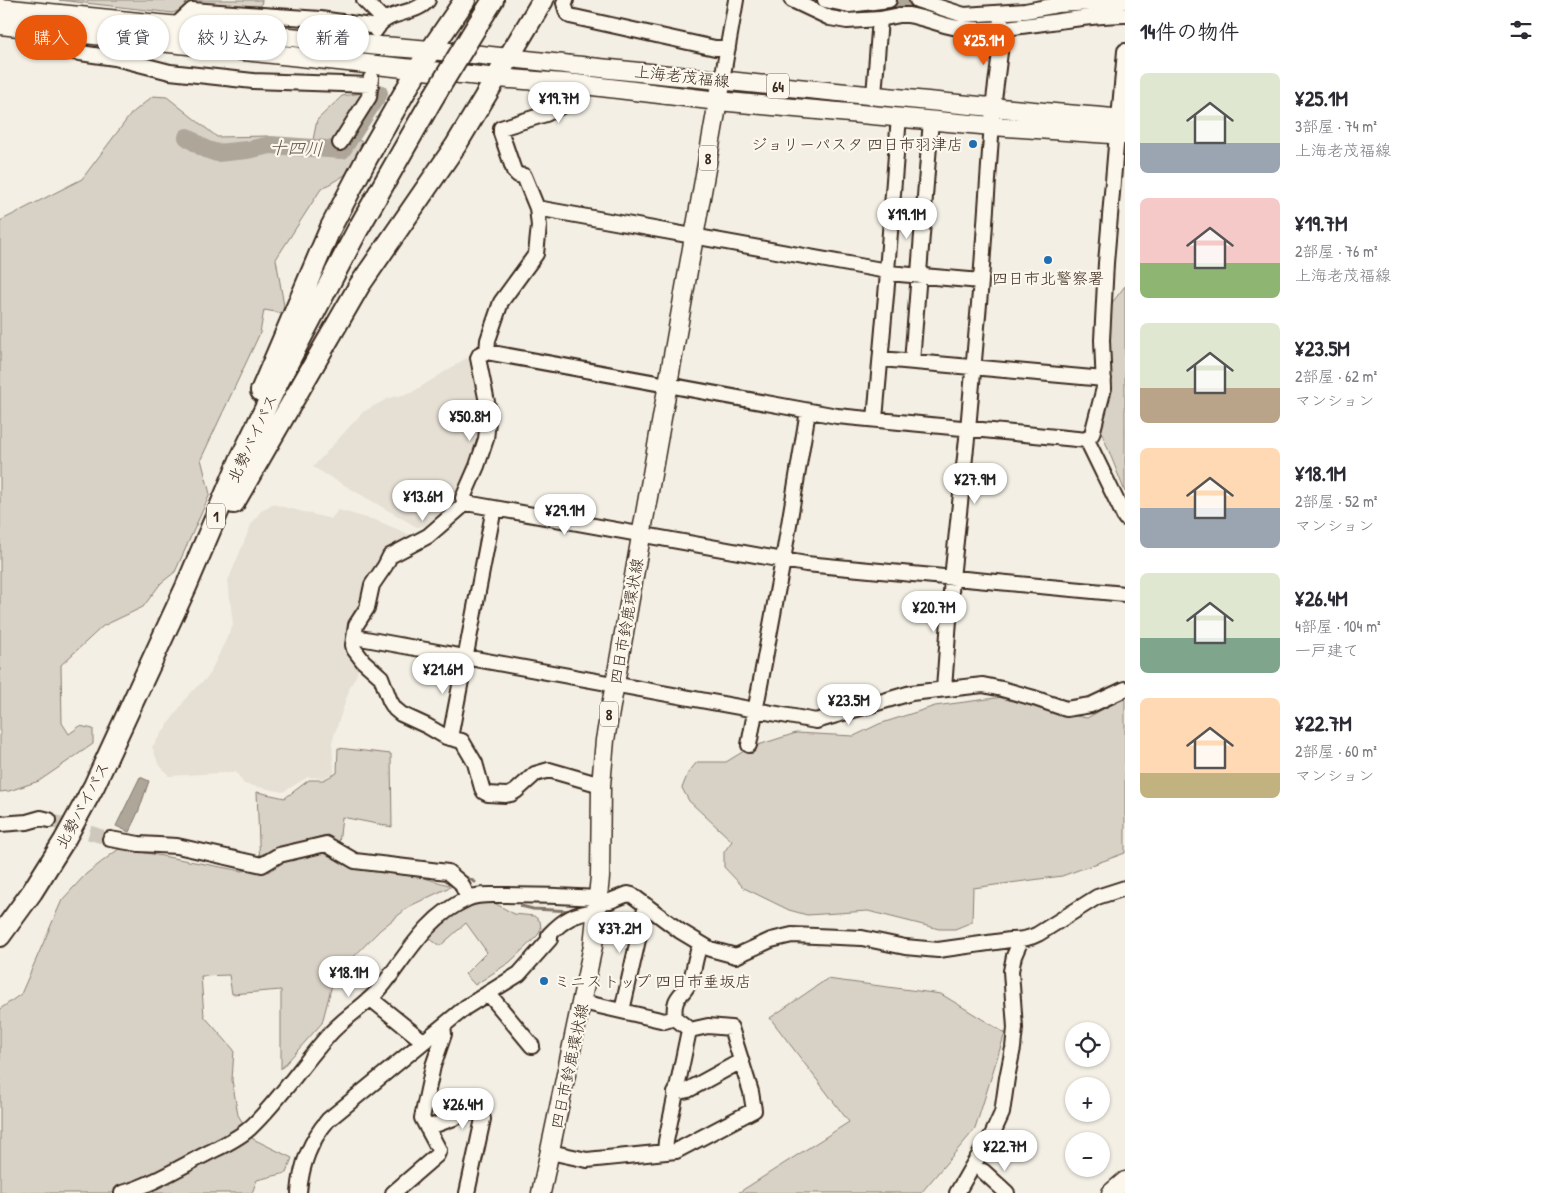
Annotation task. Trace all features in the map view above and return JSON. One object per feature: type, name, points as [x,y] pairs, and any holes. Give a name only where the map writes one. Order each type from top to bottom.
[{"type":"highway","name":"1","points":[[186,587],[270,368],[331,227],[367,158],[418,69],[465,0]]},
{"type":"highway","name":"北勢バイパス","points":[[0,936],[32,892],[64,842],[94,786],[186,587],[240,460],[281,376],[362,224],[434,96],[493,0]]},
{"type":"highway","name":"1","points":[[186,587],[359,286],[456,145],[498,78],[543,0]]},
{"type":"main road","name":"上海老茂福線","points":[[0,8],[380,46],[432,49],[874,95],[993,108],[1121,127]]},
{"type":"main road","name":"上海老茂福線","points":[[0,25],[15,26]]},
{"type":"main road","name":"上海老茂福線","points":[[87,34],[498,78],[576,84],[718,101],[899,116],[992,126],[1121,127]]},
{"type":"main road","name":"四日市鈴鹿環状線","points":[[541,1193],[593,946],[598,904],[601,846],[601,785],[605,740],[722,80]]},
{"type":"main road","points":[[1111,1193],[1125,1181]]},
{"type":"street","points":[[364,0],[380,24]]},
{"type":"street","points":[[175,26],[192,10],[329,24],[380,24],[418,8],[428,0]]},
{"type":"street","points":[[566,0],[564,3],[570,16],[715,48],[728,48]]},
{"type":"street","points":[[722,80],[736,0]]},
{"type":"street","points":[[792,0],[824,5],[849,6],[890,0]]},
{"type":"street","points":[[824,5],[830,18],[847,21],[908,15],[962,28],[1000,20],[1025,10],[1058,5],[1123,1]]},
{"type":"street","points":[[919,5],[964,15],[1000,20],[1073,19],[1125,15]]},
{"type":"street","points":[[874,95],[880,19]]},
{"type":"street","points":[[944,690],[952,578],[974,368],[993,108],[1000,52],[1000,20]]},
{"type":"street","points":[[1087,440],[1092,434],[1104,388],[1102,340],[1106,272],[1121,127],[1125,51]]},
{"type":"street","points":[[87,54],[115,58],[170,72],[253,81],[322,77],[371,82],[369,97],[340,143]]},
{"type":"street","points":[[487,352],[488,340],[501,302],[536,254],[539,226],[537,208],[524,176],[518,175],[514,171],[501,128],[546,114],[572,101],[576,84]]},
{"type":"street","points":[[875,419],[899,116]]},
{"type":"street","points":[[912,362],[931,120]]},
{"type":"street","points":[[537,208],[888,272],[981,281]]},
{"type":"street","points":[[466,503],[463,498],[478,466],[486,439],[489,412],[478,358],[480,354],[487,352],[837,416],[1087,440]]},
{"type":"street","points":[[881,359],[1104,379]]},
{"type":"street","points":[[749,745],[808,411]]},
{"type":"street","points":[[1087,440],[1125,518]]},
{"type":"street","points":[[466,503],[806,564],[1125,594]]},
{"type":"street","points":[[466,503],[428,536],[390,556],[372,585],[367,608],[356,625],[354,649],[363,661],[381,677],[395,709],[401,714],[450,738],[462,741],[476,764],[484,792],[488,794],[511,794],[534,774],[550,770],[601,785]]},
{"type":"street","points":[[450,738],[494,508]]},
{"type":"street","points":[[355,638],[816,721],[911,693],[983,685],[1034,698],[1066,709],[1091,705],[1125,688]]},
{"type":"street","points":[[0,824],[27,822],[42,818],[49,820]]},
{"type":"street","points":[[110,839],[138,844],[177,846],[262,865],[279,855],[326,844],[355,861],[448,872],[461,883],[468,898]]},
{"type":"street","points":[[122,1193],[171,1173],[242,1135],[288,1087],[328,1035],[371,999],[433,921],[445,911],[468,898],[478,895],[513,895],[598,904],[628,894],[632,895],[699,946],[736,956],[771,940],[792,935],[862,938],[926,950],[1021,940],[1031,938],[1097,897],[1125,888]]},
{"type":"street","points":[[300,1193],[303,1168],[308,1152],[320,1129],[341,1108],[466,1007],[519,974],[550,939],[549,936],[561,923],[587,912],[598,904]]},
{"type":"street","points":[[622,1011],[647,906]]},
{"type":"street","points":[[957,1193],[972,1165],[992,1135],[1002,1113],[1015,1028],[1011,971],[1014,956],[1021,940]]},
{"type":"street","points":[[690,1030],[675,1018],[674,1008],[676,1000],[691,979],[699,946]]},
{"type":"street","points":[[488,993],[532,1046]]},
{"type":"street","points":[[371,999],[424,1041]]},
{"type":"street","points":[[582,1002],[665,1021],[675,1018]]},
{"type":"street","points":[[393,1193],[437,1155],[438,1150],[422,1118],[433,1066],[444,1034],[442,1026]]},
{"type":"street","points":[[550,1152],[587,1160],[676,1151],[754,1110],[751,1092],[731,1028],[708,1026],[690,1030]]},
{"type":"street","points":[[665,1152],[675,1093],[690,1030]]},
{"type":"street","points":[[675,1093],[688,1090],[742,1061]]},
{"type":"street","points":[[427,1128],[481,1107],[483,1118],[467,1193]]},
{"type":"street","points":[[983,1172],[1005,1192]]},
{"type":"shaded area","points":[[59,0],[262,0],[261,6],[191,5],[173,13]]},
{"type":"shaded area","points":[[376,91],[355,139],[363,142],[345,175],[321,189],[276,259],[284,306],[282,313],[264,310],[260,333],[201,459],[210,494],[175,572],[161,583],[143,607],[103,626],[61,665],[62,723],[69,734],[80,726],[93,729],[93,744],[39,781],[0,792],[0,221],[82,179],[131,114],[153,96],[167,97],[217,137],[269,136],[273,141],[300,147],[313,140],[317,120],[342,96]]},
{"type":"shaded area","points":[[1125,286],[1125,492],[1101,431],[1107,384],[1108,308]]},
{"type":"shaded area","points":[[474,356],[486,409],[483,440],[460,497],[425,526],[417,527],[313,467],[363,412],[389,398],[411,393],[465,359]]},
{"type":"shaded area","points":[[272,504],[331,519],[338,510],[378,521],[413,536],[391,549],[355,625],[360,662],[332,742],[334,773],[323,778],[308,777],[283,792],[244,784],[236,772],[169,776],[158,763],[152,747],[190,693],[208,677],[233,625],[228,581],[251,525],[260,512]]},
{"type":"shaded area","points":[[1018,695],[1059,713],[1087,718],[1123,698],[1125,700],[1125,853],[1062,876],[973,888],[972,922],[955,929],[939,929],[868,911],[807,915],[789,910],[744,888],[724,867],[724,852],[732,841],[689,801],[682,788],[688,773],[697,762],[726,762],[749,748],[796,733],[854,736],[879,724],[935,706]]},
{"type":"shaded area","points":[[338,748],[391,754],[392,827],[342,817],[338,853],[452,886],[410,906],[380,930],[334,977],[322,1023],[281,1069],[281,990],[232,994],[229,975],[201,976],[204,1016],[234,1050],[232,1080],[238,1115],[253,1139],[292,1158],[286,1173],[257,1180],[252,1193],[0,1193],[0,1009],[21,994],[62,900],[86,874],[120,848],[242,871],[260,868],[257,792],[285,798],[309,780],[323,780],[337,773]]},
{"type":"shaded area","points":[[140,777],[149,781],[129,832],[116,826]]},
{"type":"shaded area","points":[[482,896],[514,914],[534,916],[540,921],[541,928],[538,935],[510,962],[475,985],[465,974],[487,952],[466,923],[440,946],[427,937],[451,915],[468,907]]},
{"type":"shaded area","points":[[827,979],[941,994],[1005,1033],[975,1129],[921,1193],[738,1193],[849,1122],[770,1018]]},
{"type":"waterway","name":"十四川","points":[[804,0],[850,14],[910,7],[943,14],[963,23],[1007,21],[1061,13],[1093,11]]},
{"type":"waterway","name":"十四川","points":[[187,137],[205,149],[217,153],[271,145],[342,150],[379,93]]},
{"type":"waterway","points":[[312,840],[327,836],[340,845]]},
{"type":"waterway","points":[[252,856],[257,857],[273,852]]},
{"type":"waterway","points":[[458,873],[475,882]]},
{"type":"waterway","points":[[521,906],[533,909],[572,911]]},
{"type":"tunnel","points":[[323,71],[324,60]]},
{"type":"tunnel","points":[[49,820],[110,839]]},
{"type":"place","name":"ジョリーパスタ 四日市羽津店","points":[[973,144]]},
{"type":"place","name":"四日市北警察署","points":[[1048,260]]},
{"type":"place","name":"ミニストップ 四日市垂坂店","points":[[544,981]]}]
